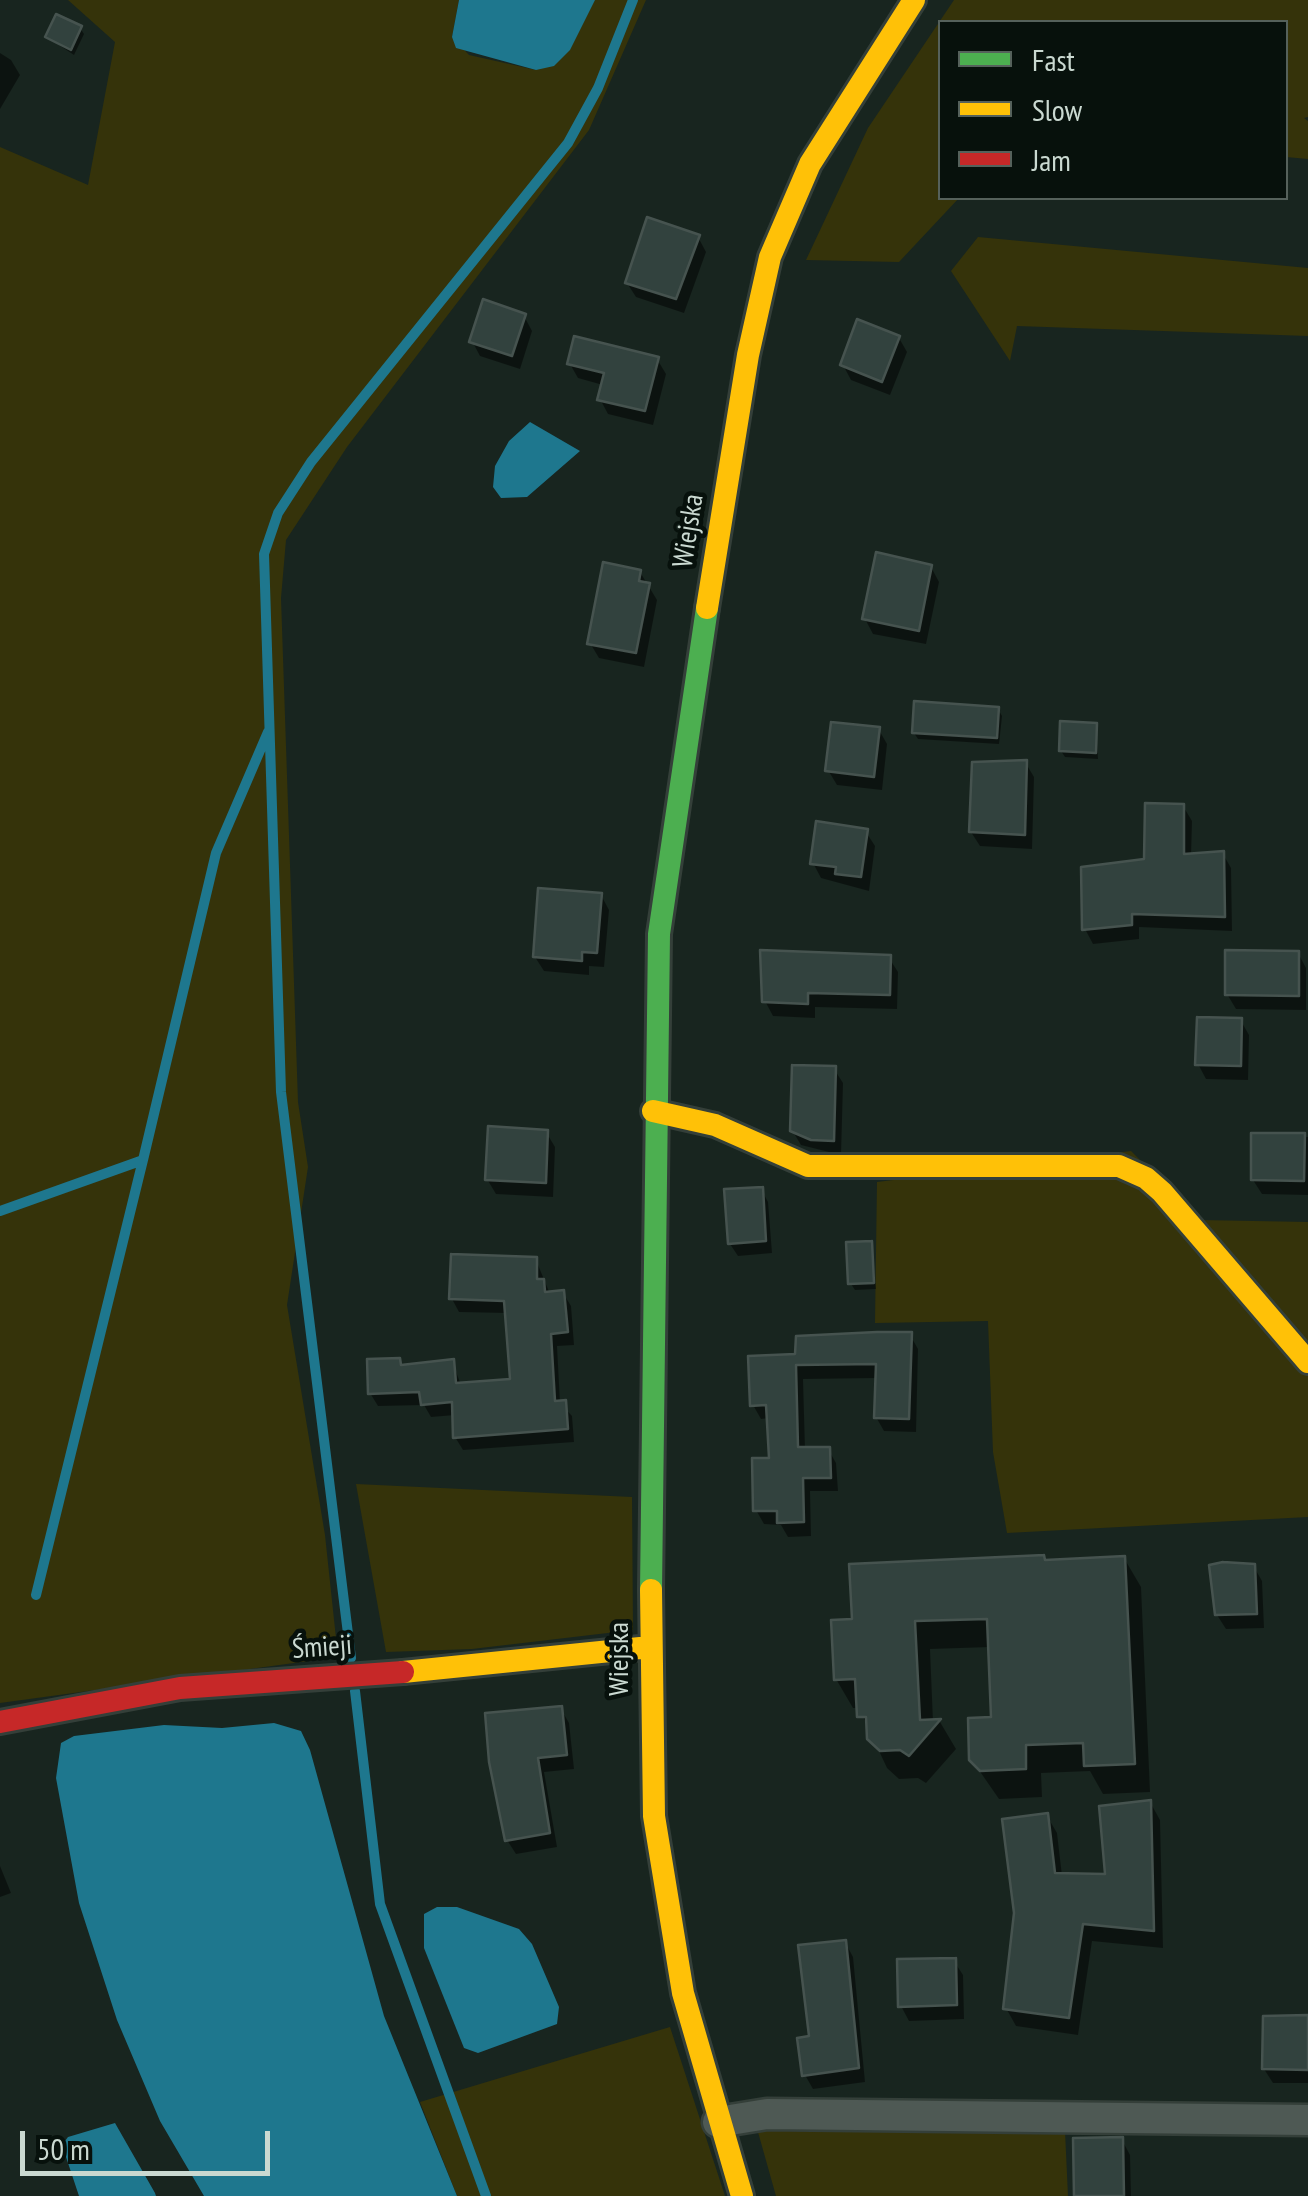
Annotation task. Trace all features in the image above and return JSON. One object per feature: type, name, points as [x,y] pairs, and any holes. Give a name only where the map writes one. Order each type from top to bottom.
[{"type":"street","name":"Wiejska","points":[[742,2196],[683,1993],[654,1816],[650,1647],[653,1111],[659,934],[669,850],[758,306],[779,231],[810,164],[914,0]]},
{"type":"street","points":[[653,1111],[715,1126],[808,1166],[1119,1166],[1146,1178],[1162,1192],[1308,1362]]},
{"type":"street","name":"Śmieji","points":[[0,1722],[180,1688],[422,1671],[650,1647]]},
{"type":"street","points":[[718,2122],[767,2114],[1308,2120]]},
{"type":"shaded area","points":[[68,0],[459,0],[452,37],[469,55],[536,70],[594,0],[646,0],[589,130],[347,447],[286,540],[281,598],[298,1102],[308,1167],[287,1305],[325,1535],[338,1657],[0,1703],[0,147],[88,185],[115,42]]},
{"type":"shaded area","points":[[954,0],[1308,0],[1308,117],[1304,118],[1308,121],[1308,159],[1288,157],[1288,20],[941,20]]},
{"type":"shaded area","points":[[938,24],[938,200],[957,200],[899,262],[806,260],[868,128]]},
{"type":"shaded area","points":[[978,237],[1308,268],[1308,336],[1017,326],[1010,361],[951,271]]},
{"type":"shaded area","points":[[1131,1151],[1200,1220],[1308,1222],[1308,1517],[1007,1533],[993,1452],[988,1321],[875,1323],[877,1182]]},
{"type":"shaded area","points":[[356,1484],[632,1497],[633,1630],[472,1649],[386,1652]]},
{"type":"shaded area","points":[[670,2027],[725,2196],[457,2196],[420,2102]]},
{"type":"shaded area","points":[[756,2125],[1065,2131],[1068,2196],[776,2196]]},
{"type":"water","points":[[459,0],[595,0],[570,50],[554,66],[536,70],[456,48],[452,37]]},
{"type":"water","points":[[530,422],[580,451],[527,497],[501,498],[493,487],[495,466],[509,441]]},
{"type":"water","points":[[274,1723],[301,1731],[310,1750],[384,2016],[457,2196],[204,2196],[160,2121],[117,2020],[79,1903],[56,1778],[61,1743],[74,1736],[164,1725],[222,1728]]},
{"type":"water","points":[[437,1907],[457,1907],[519,1929],[532,1944],[559,2007],[557,2024],[478,2053],[464,2048],[424,1948],[424,1914]]},
{"type":"water","points":[[115,2123],[156,2196],[79,2196],[62,2145],[68,2137]]},
{"type":"building","points":[[56,14],[82,26],[71,50],[45,37]]},
{"type":"building","points":[[647,217],[700,235],[676,299],[625,283]]},
{"type":"building","points":[[483,299],[526,314],[512,356],[469,342]]},
{"type":"building","points":[[857,319],[900,336],[882,382],[840,365]]},
{"type":"building","points":[[574,336],[659,357],[645,411],[597,400],[604,373],[567,364]]},
{"type":"building","points":[[876,552],[932,565],[919,631],[862,619]]},
{"type":"building","points":[[603,562],[641,570],[639,581],[650,583],[636,653],[587,644]]},
{"type":"building","points":[[914,701],[999,707],[997,738],[912,733]]},
{"type":"building","points":[[1060,721],[1097,723],[1096,753],[1059,751]]},
{"type":"building","points":[[831,722],[880,727],[874,777],[825,771]]},
{"type":"building","points":[[1027,760],[1025,835],[969,832],[972,762]]},
{"type":"building","points":[[1145,803],[1184,804],[1184,854],[1224,851],[1225,917],[1132,914],[1132,925],[1082,930],[1081,867],[1144,859]]},
{"type":"building","points":[[816,821],[868,829],[861,877],[835,874],[836,867],[810,864]]},
{"type":"building","points":[[538,888],[602,893],[597,953],[582,952],[582,961],[533,957]]},
{"type":"building","points":[[760,950],[891,955],[890,995],[808,993],[808,1004],[762,1002]]},
{"type":"building","points":[[1225,950],[1299,951],[1299,996],[1225,995]]},
{"type":"building","points":[[1197,1017],[1242,1018],[1241,1066],[1195,1065]]},
{"type":"building","points":[[792,1065],[836,1066],[834,1141],[811,1140],[790,1131]]},
{"type":"building","points":[[488,1126],[548,1130],[546,1183],[485,1180]]},
{"type":"building","points":[[1251,1133],[1305,1133],[1304,1181],[1251,1180]]},
{"type":"building","points":[[763,1187],[766,1241],[728,1244],[724,1189]]},
{"type":"building","points":[[872,1241],[874,1283],[848,1284],[846,1242]]},
{"type":"building","points":[[451,1254],[537,1257],[537,1279],[544,1279],[545,1292],[564,1290],[568,1332],[551,1334],[555,1401],[566,1400],[568,1429],[453,1438],[452,1402],[421,1405],[419,1392],[368,1394],[367,1359],[400,1358],[401,1365],[454,1359],[456,1383],[510,1379],[504,1301],[449,1299]]},
{"type":"building","points":[[912,1332],[909,1419],[874,1418],[876,1364],[796,1365],[798,1447],[830,1447],[831,1478],[803,1478],[804,1522],[777,1523],[777,1511],[753,1511],[752,1458],[769,1458],[766,1405],[750,1406],[748,1356],[795,1354],[796,1336]]},
{"type":"building","points":[[1044,1555],[1045,1560],[1125,1556],[1135,1764],[1084,1766],[1083,1743],[1026,1745],[1026,1769],[980,1771],[969,1760],[968,1718],[991,1717],[987,1619],[915,1621],[920,1720],[941,1719],[909,1756],[900,1750],[880,1751],[867,1739],[866,1717],[857,1717],[855,1679],[834,1680],[831,1620],[852,1619],[849,1564]]},
{"type":"building","points":[[1255,1564],[1257,1614],[1215,1615],[1209,1565]]},
{"type":"building","points":[[562,1706],[567,1755],[538,1758],[550,1833],[505,1841],[489,1762],[485,1713]]},
{"type":"building","points":[[1151,1800],[1154,1931],[1083,1924],[1069,2018],[1003,2009],[1014,1913],[1002,1819],[1048,1813],[1055,1873],[1105,1874],[1099,1806]]},
{"type":"building","points":[[846,1940],[859,2068],[802,2076],[797,2038],[809,2036],[798,1945]]},
{"type":"building","points":[[956,1958],[957,2005],[898,2007],[897,1959]]},
{"type":"building","points":[[1308,2015],[1308,2070],[1262,2069],[1263,2016]]},
{"type":"building","points":[[1123,2137],[1124,2196],[1074,2196],[1073,2138]]},
{"type":"waterway","points":[[351,1658],[281,1092],[264,554],[278,513],[311,462],[568,143],[598,88],[633,0]]},
{"type":"waterway","points":[[0,1211],[143,1160],[216,853],[268,732]]},
{"type":"waterway","points":[[36,1595],[143,1160]]},
{"type":"waterway","points":[[355,1691],[380,1904],[486,2196]]},
{"type":"traffic: fast","points":[[651,1590],[659,934],[707,608]]},
{"type":"traffic: slow","points":[[707,608],[748,355],[770,257],[810,164],[914,0]]},
{"type":"traffic: slow","points":[[653,1111],[715,1125],[808,1166],[1119,1166],[1146,1178],[1162,1192],[1308,1362]]},
{"type":"traffic: slow","points":[[651,1590],[654,1816],[683,1993],[742,2196]]},
{"type":"traffic: slow","points":[[403,1672],[650,1647]]},
{"type":"traffic: jam","points":[[0,1722],[180,1688],[403,1672]]}]
